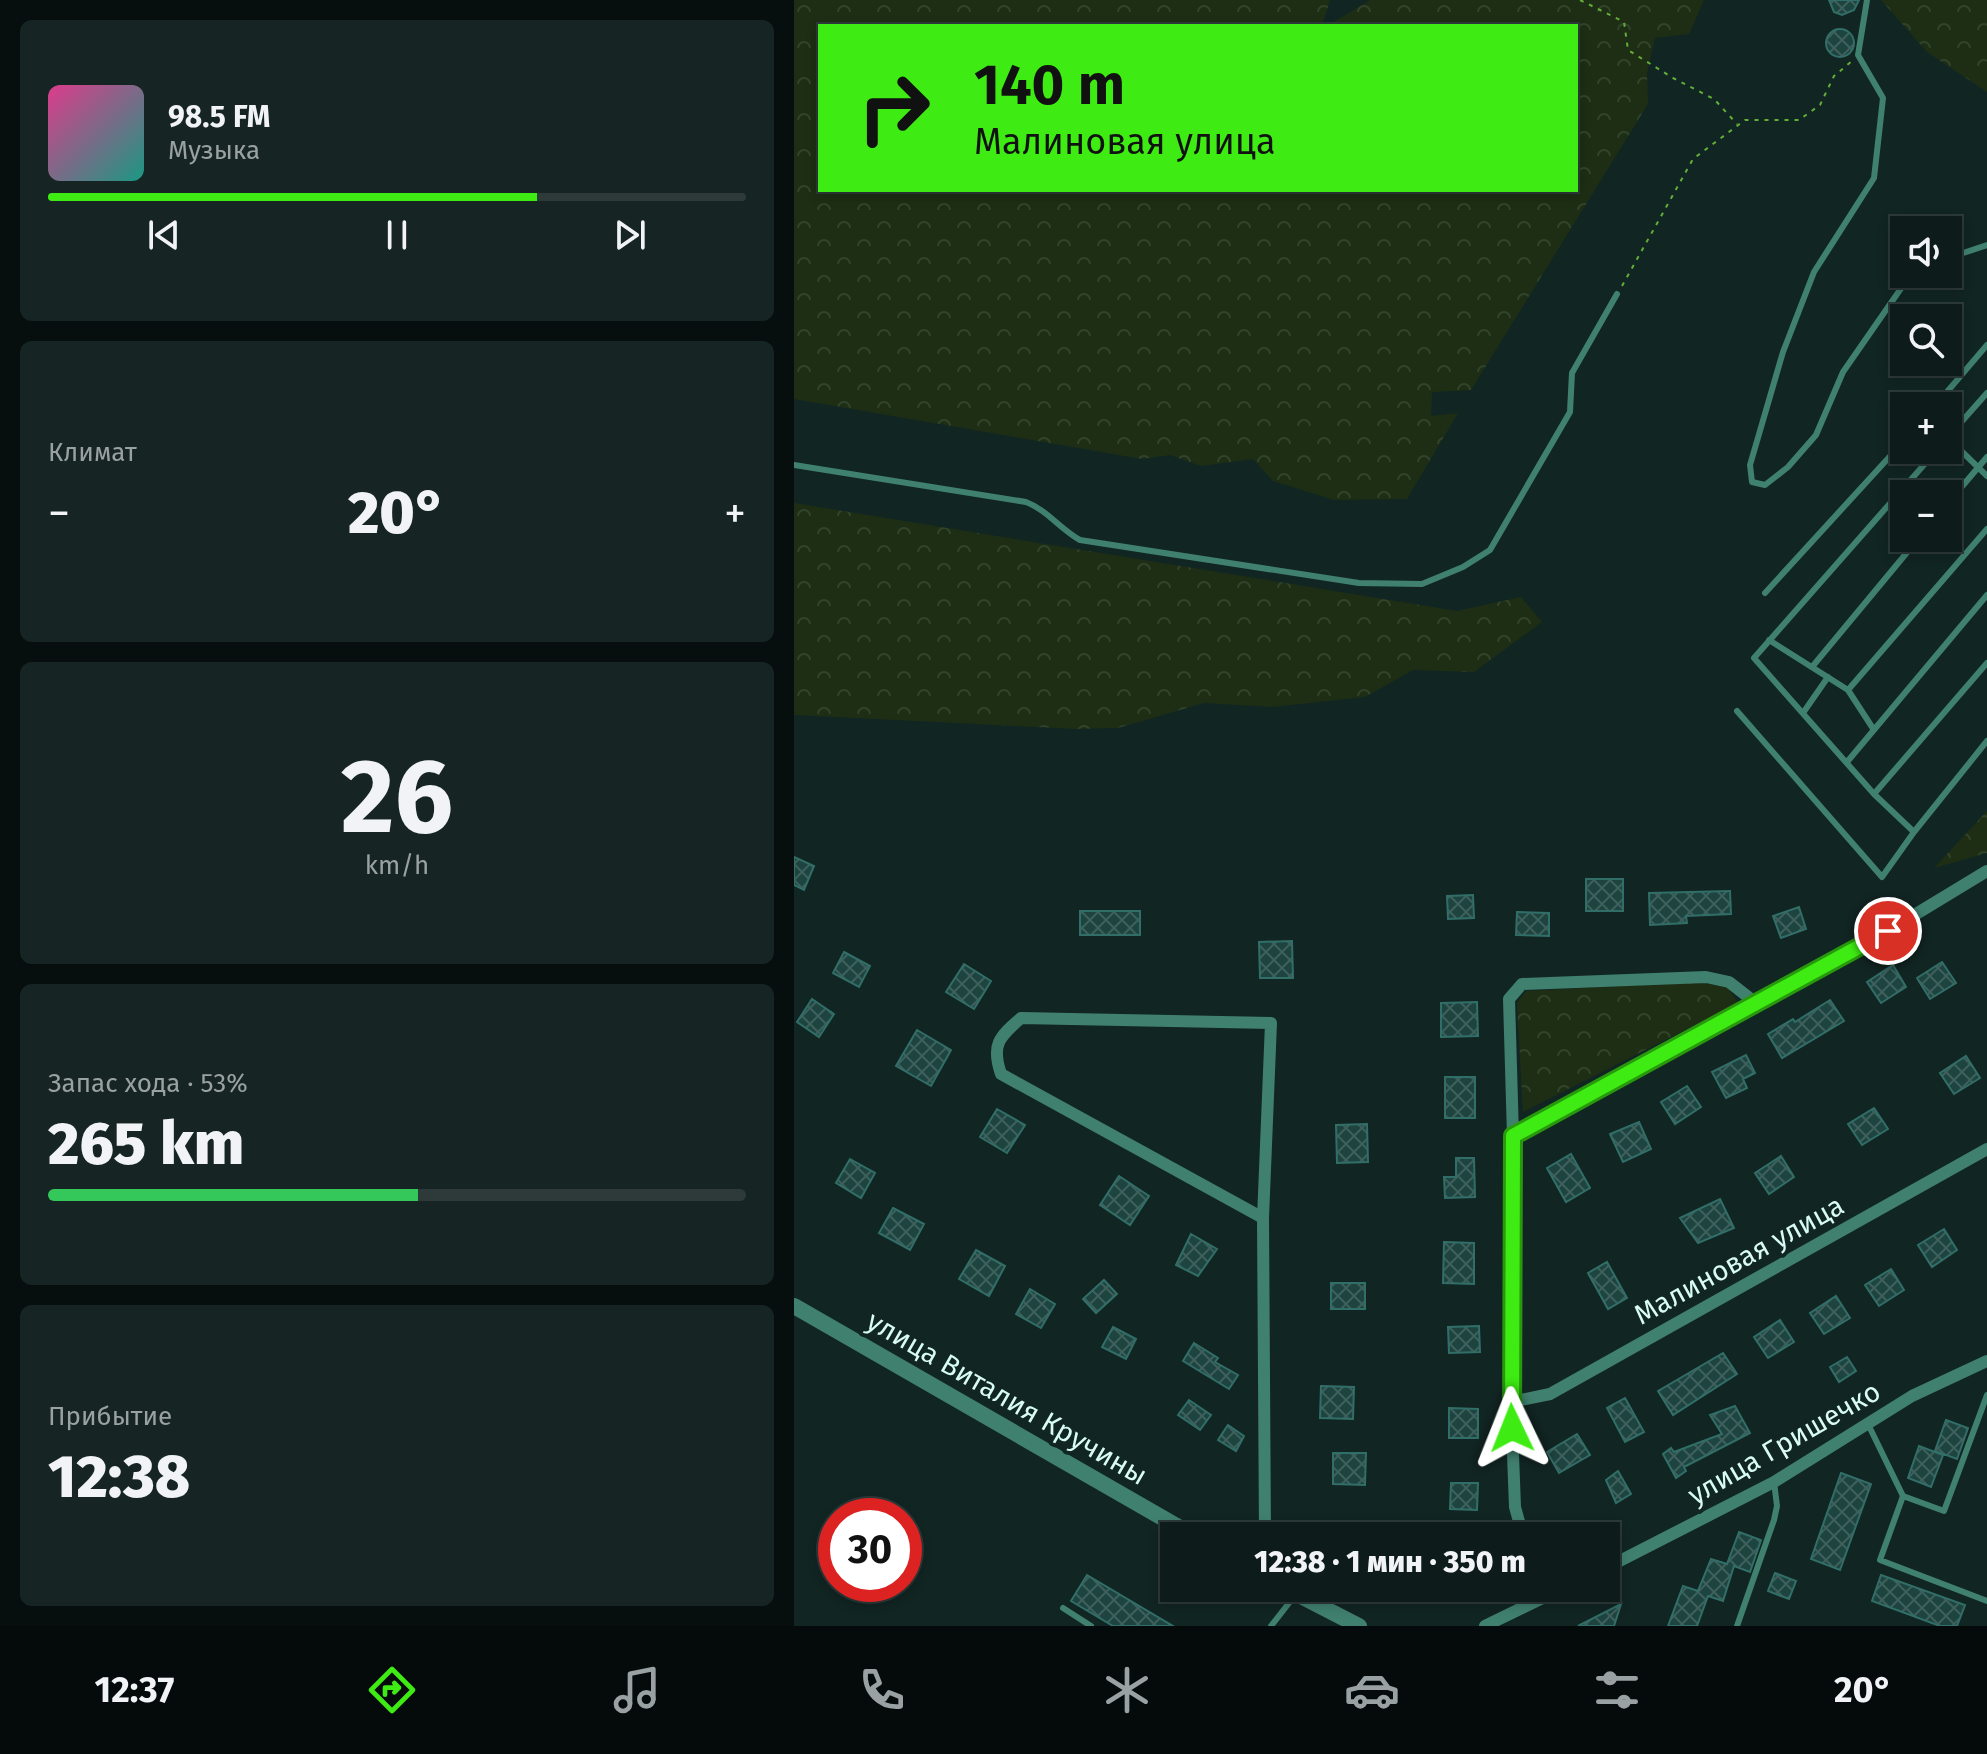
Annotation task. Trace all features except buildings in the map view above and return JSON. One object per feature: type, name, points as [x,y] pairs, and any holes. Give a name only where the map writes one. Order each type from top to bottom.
[{"type":"street","points":[[1513,1136],[1888,931],[1987,871]]},
{"type":"street","points":[[1519,1522],[1515,1507],[1511,1402],[1513,1136],[1509,999],[1522,984],[1706,977],[1729,982],[1756,1003]]},
{"type":"street","points":[[1263,1218],[1001,1074],[995,1056],[1003,1034],[1021,1018],[1271,1023],[1263,1218],[1265,1522]]},
{"type":"street","name":"Малиновая улица","points":[[1511,1402],[1550,1394],[1987,1149]]},
{"type":"street","name":"улица Виталия Кручины","points":[[794,1306],[1170,1522]]},
{"type":"street","name":"улица Гришечко","points":[[1620,1561],[1774,1482],[1912,1396],[1987,1361]]},
{"type":"street","points":[[1312,1602],[1359,1626]]},
{"type":"street","points":[[1485,1626],[1525,1602]]},
{"type":"lane","points":[[1867,0],[1858,55],[1883,98],[1874,178],[1814,272],[1775,380],[1750,465],[1752,482],[1765,485],[1788,467],[1816,435],[1843,372],[1901,288]]},
{"type":"lane","points":[[1962,253],[1987,245]]},
{"type":"lane","points":[[794,465],[1026,502],[1039,506],[1064,530],[1080,540],[1359,583],[1422,584],[1463,567],[1490,550],[1570,412],[1572,373],[1617,294]]},
{"type":"lane","points":[[1947,392],[1987,345]]},
{"type":"lane","points":[[1962,422],[1987,393]]},
{"type":"lane","points":[[1962,452],[1987,476]]},
{"type":"lane","points":[[1765,593],[1890,456]]},
{"type":"lane","points":[[1962,486],[1987,457]]},
{"type":"lane","points":[[1914,832],[1874,794],[1754,658],[1925,464]]},
{"type":"lane","points":[[1848,690],[1987,529]]},
{"type":"lane","points":[[1812,667],[1907,552]]},
{"type":"lane","points":[[1847,762],[1987,595]]},
{"type":"lane","points":[[1769,640],[1848,690],[1874,730]]},
{"type":"lane","points":[[1874,794],[1987,663]]},
{"type":"lane","points":[[1803,713],[1828,677]]},
{"type":"lane","points":[[1737,711],[1882,877],[1987,741]]},
{"type":"lane","points":[[1867,1422],[1903,1496],[1944,1511],[1987,1395]]},
{"type":"lane","points":[[1737,1626],[1774,1520],[1777,1506],[1774,1482]]},
{"type":"lane","points":[[1903,1496],[1880,1560],[1987,1601]]},
{"type":"lane","points":[[1271,1626],[1284,1602]]},
{"type":"lane","points":[[1063,1608],[1091,1626]]},
{"type":"path","points":[[1580,0],[1624,22],[1628,50],[1714,99],[1738,125]]},
{"type":"path","points":[[1617,294],[1693,159],[1745,120],[1799,120],[1820,105],[1834,76],[1858,55]]},
{"type":"green space","points":[[794,0],[1330,0],[1323,24],[818,24],[818,192],[1578,192],[1578,24],[1330,24],[1370,0],[1704,0],[1689,34],[1655,38],[1647,73],[1648,104],[1471,390],[1432,392],[1431,416],[1458,413],[1407,499],[1334,500],[1273,481],[1253,459],[1201,466],[1170,455],[1142,459],[794,399]]},
{"type":"green space","points":[[1881,0],[1987,0],[1987,92],[1927,52]]},
{"type":"green space","points":[[794,503],[1457,611],[1521,597],[1542,622],[1474,672],[1413,670],[1365,697],[1272,707],[1204,703],[1118,728],[1076,729],[794,715]]},
{"type":"green space","points":[[1987,811],[1987,853],[1934,868]]},
{"type":"green space","points":[[1701,982],[1728,988],[1738,1003],[1523,1112],[1517,1003],[1526,991]]},
{"type":"route","points":[[1512,1428],[1513,1136],[1888,931]]}]
